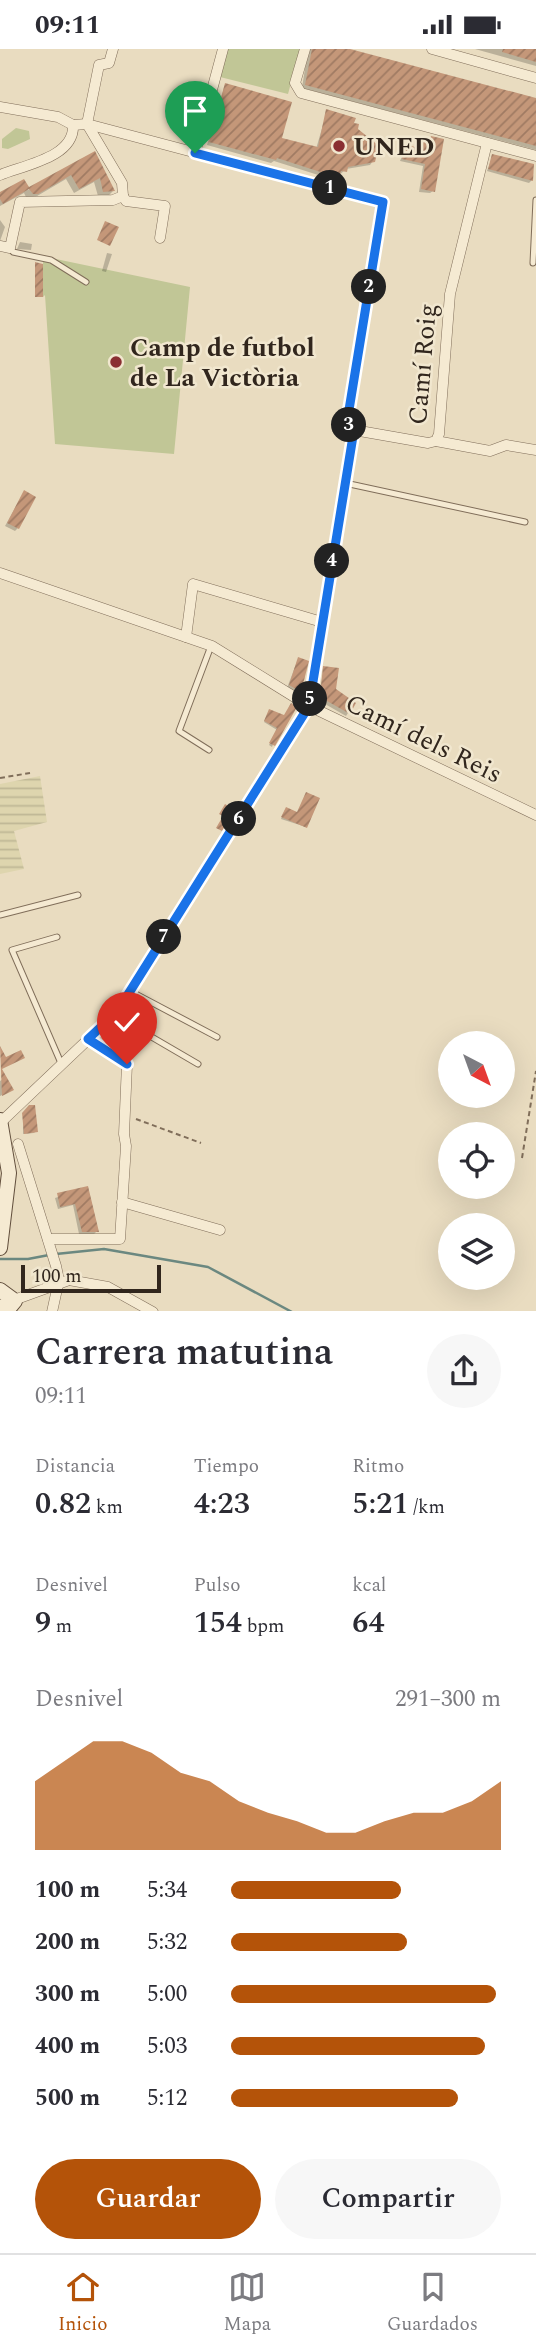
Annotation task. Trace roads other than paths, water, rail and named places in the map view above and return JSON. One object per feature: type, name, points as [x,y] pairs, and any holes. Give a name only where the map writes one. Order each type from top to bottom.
[{"type":"street","points":[[113,49],[109,63],[99,65],[87,124],[122,183],[123,196],[127,201],[165,207],[160,238]]},
{"type":"street","points":[[195,153],[223,49]]},
{"type":"street","points":[[304,49],[295,83],[300,93],[536,156]]},
{"type":"street","points":[[432,49],[536,78]]},
{"type":"street","points":[[0,107],[58,117],[73,125],[87,124],[383,202],[348,416],[349,427],[354,430],[309,706],[212,646],[0,573]]},
{"type":"street","points":[[0,175],[64,149],[74,135],[73,125]]},
{"type":"street","name":"Camí Roig","points":[[354,430],[428,443],[436,441],[439,434],[450,294],[487,143]]},
{"type":"street","points":[[5,247],[20,202],[113,200],[123,196]]},
{"type":"street","points":[[436,441],[490,451],[506,445],[536,450]]},
{"type":"street","points":[[186,637],[193,584],[322,622]]},
{"type":"street","name":"Camí dels Reis","points":[[1,1121],[114,1015],[309,706],[536,815]]},
{"type":"street","points":[[48,1239],[120,1239],[127,1064],[88,1039]]},
{"type":"street","points":[[1,1121],[9,1173],[1,1244]]},
{"type":"street","points":[[18,1144],[56,1266],[57,1287],[52,1311]]},
{"type":"street","points":[[122,1202],[220,1230]]},
{"type":"street","points":[[0,1305],[10,1306],[69,1280],[108,1287],[153,1311]]},
{"type":"street","points":[[0,1290],[10,1306]]},
{"type":"lane","points":[[533,263],[536,200]]},
{"type":"lane","points":[[5,247],[13,252],[51,260],[86,282]]},
{"type":"lane","points":[[345,483],[525,522]]},
{"type":"lane","points":[[209,750],[179,731],[212,646]]},
{"type":"lane","points":[[0,915],[78,895]]},
{"type":"lane","points":[[57,937],[12,950],[61,1063]]},
{"type":"lane","points":[[130,991],[216,1037]]},
{"type":"lane","points":[[114,1015],[198,1064]]},
{"type":"waterway","points":[[56,1254],[104,1249],[208,1267],[290,1311]]},
{"type":"waterway","points":[[0,1259],[28,1259],[49,1255]]},
{"type":"place","name":"UNED","points":[[339,146]]},
{"type":"place","name":"Camp de futbol de La Victòria","points":[[116,362]]}]
